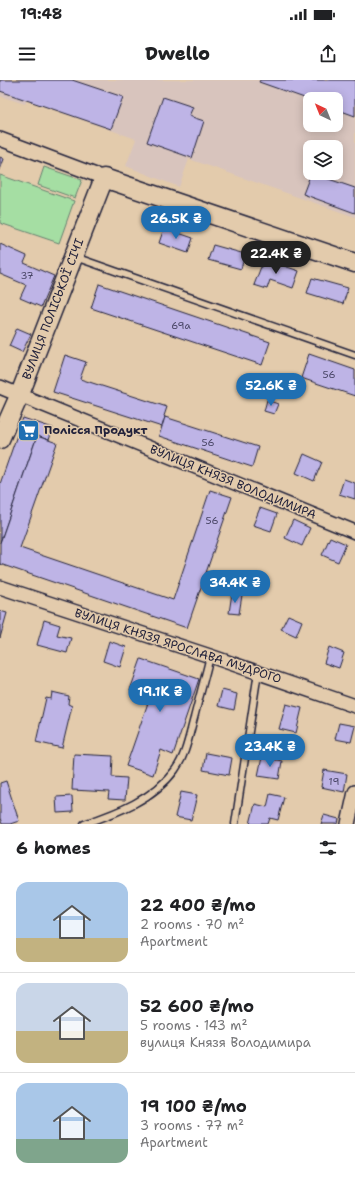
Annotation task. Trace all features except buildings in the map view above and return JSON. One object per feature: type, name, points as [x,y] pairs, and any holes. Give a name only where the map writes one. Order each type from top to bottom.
[{"type":"street","points":[[0,139],[104,178],[355,263]]},
{"type":"street","name":"ВУЛИЦЯ ПОЛІСЬКОЇ СІЧІ","points":[[0,439],[20,394],[104,178]]},
{"type":"street","name":"ВУЛИЦЯ КНЯЗЯ ВОЛОДИМИРА","points":[[0,387],[355,532]]},
{"type":"street","name":"ВУЛИЦЯ КНЯЗЯ ЯРОСЛАВА МУДРОГО","points":[[0,587],[258,672],[355,706]]},
{"type":"street","points":[[348,824],[355,792]]},
{"type":"lane","points":[[74,256],[355,355]]},
{"type":"lane","points":[[84,824],[117,812],[142,799],[161,785],[175,770],[185,752],[210,656]]},
{"type":"lane","points":[[235,824],[258,672]]},
{"type":"shaded area","points":[[0,80],[355,80],[355,217],[189,159],[179,187],[126,166],[136,139],[27,100],[25,104],[0,96]]},
{"type":"green space","points":[[44,167],[82,180],[75,198],[38,185]]},
{"type":"green space","points":[[0,175],[74,201],[59,243],[0,223]]},
{"type":"place","name":"Полісся Продукт","points":[[28,430]]}]
